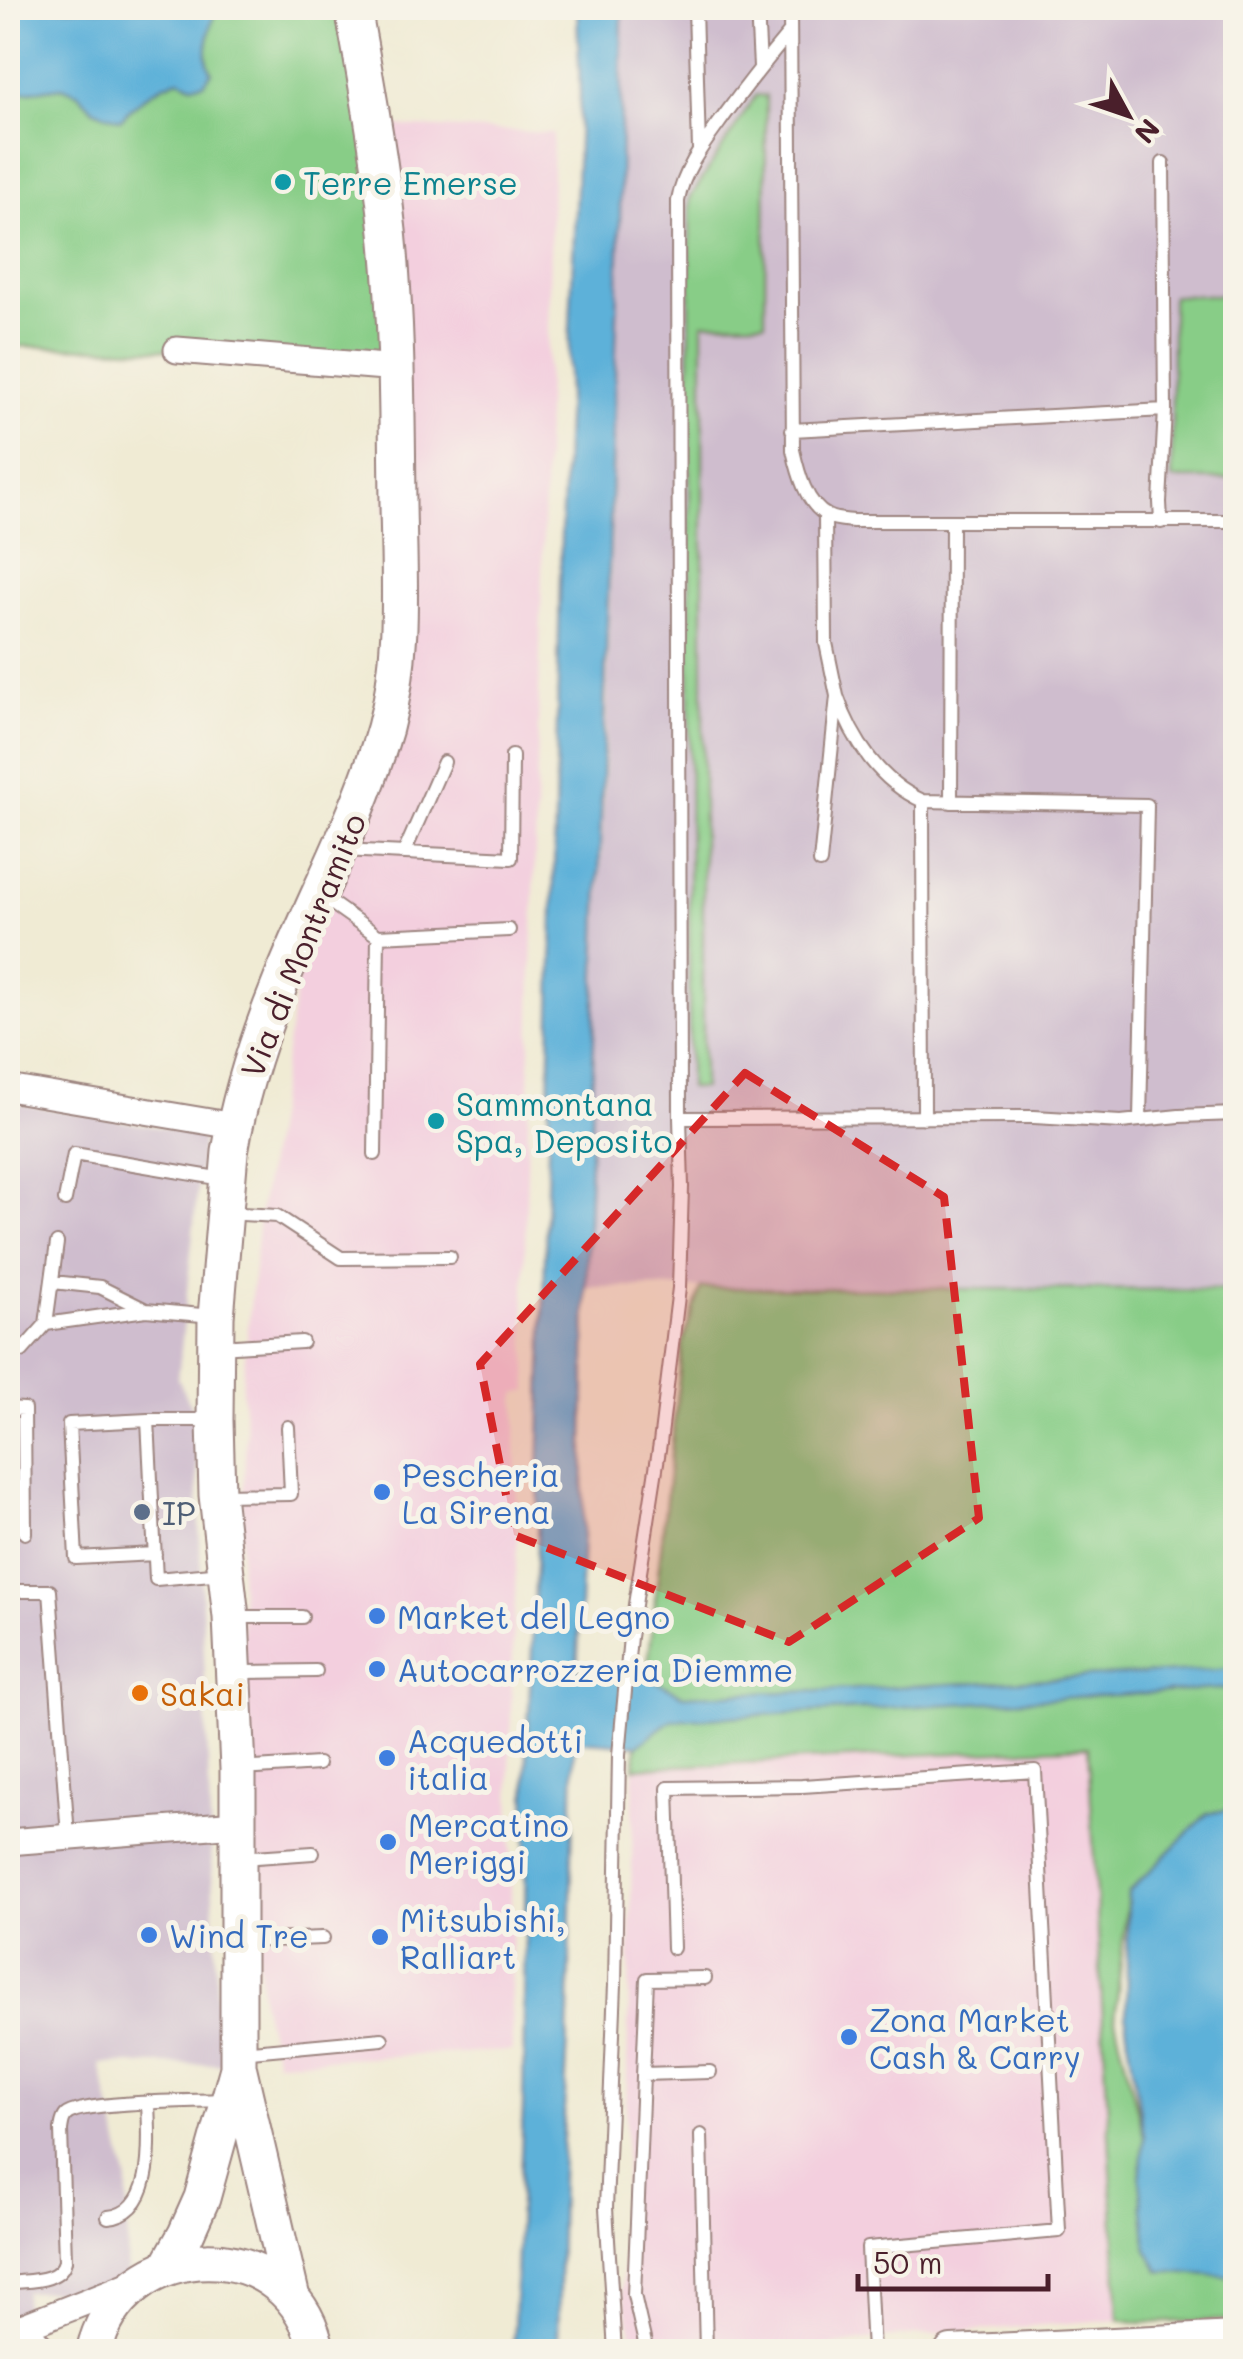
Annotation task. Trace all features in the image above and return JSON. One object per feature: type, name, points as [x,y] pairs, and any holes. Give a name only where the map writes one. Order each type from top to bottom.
[{"type":"main road","name":"Via di Montramito","points":[[154,2273],[198,2208],[235,2073],[238,1769],[231,1617],[217,1496],[215,1420],[215,1332],[234,1126],[253,1056],[281,980],[378,752],[395,679],[400,633],[397,368],[392,281],[380,165],[353,8]]},
{"type":"main road","name":"Via di Montramito","points":[[235,2073],[292,2298],[320,2349]]},
{"type":"main road","name":"Via di Montramito","points":[[94,2352],[102,2326],[118,2300],[154,2273],[187,2261],[225,2261],[262,2274],[292,2298]]},
{"type":"street","points":[[177,350],[397,368]]},
{"type":"street","points":[[8,1088],[234,1126]]},
{"type":"street","points":[[8,1842],[68,1836],[237,1841]]},
{"type":"street","points":[[19,2335],[154,2273]]},
{"type":"street","points":[[19,2335],[46,2352]]},
{"type":"street","points":[[950,2352],[1236,2338]]},
{"type":"lane","points":[[695,8],[698,152]]},
{"type":"lane","points":[[757,8],[760,67]]},
{"type":"lane","points":[[790,8],[793,450],[800,478],[816,505],[825,515],[853,521],[1236,521]]},
{"type":"lane","points":[[615,2352],[606,2208],[619,1755],[679,1288],[682,1200],[678,201],[698,152],[790,32]]},
{"type":"lane","points":[[1161,522],[1165,410],[1162,164]]},
{"type":"lane","points":[[792,430],[1165,410]]},
{"type":"lane","points":[[825,515],[826,643],[837,696],[852,731],[874,764],[901,790],[922,801],[1146,805],[1140,1119]]},
{"type":"lane","points":[[951,802],[952,522]]},
{"type":"lane","points":[[820,862],[837,696]]},
{"type":"lane","points":[[339,850],[511,858],[512,756]]},
{"type":"lane","points":[[404,853],[444,762]]},
{"type":"lane","points":[[922,801],[924,1118]]},
{"type":"lane","points":[[320,894],[378,936],[509,930]]},
{"type":"lane","points":[[375,1154],[378,936]]},
{"type":"lane","points":[[680,1118],[1034,1117],[1122,1122],[1236,1114]]},
{"type":"lane","points":[[66,1200],[74,1154],[277,1216],[341,1258],[450,1257]]},
{"type":"lane","points":[[8,1349],[22,1351],[46,1324],[57,1242]]},
{"type":"lane","points":[[53,1282],[100,1287],[146,1310],[215,1332],[302,1342]]},
{"type":"lane","points":[[46,1324],[146,1310]]},
{"type":"lane","points":[[8,1408],[24,1409],[25,1533]]},
{"type":"lane","points":[[148,1420],[156,1579],[224,1573]]},
{"type":"lane","points":[[155,1554],[76,1558],[69,1424],[215,1420]]},
{"type":"lane","points":[[217,1496],[291,1494],[288,1427]]},
{"type":"lane","points":[[8,1590],[50,1591],[68,1836]]},
{"type":"lane","points":[[231,1617],[302,1617]]},
{"type":"lane","points":[[233,1672],[316,1670]]},
{"type":"lane","points":[[238,1769],[318,1764]]},
{"type":"lane","points":[[673,1948],[668,1788],[802,1786],[1035,1771],[1059,2232],[868,2248],[873,2352]]},
{"type":"lane","points":[[237,1841],[314,1852]]},
{"type":"lane","points":[[238,1941],[322,1938]]},
{"type":"lane","points":[[646,2352],[634,2294],[647,1979],[705,1978]]},
{"type":"lane","points":[[8,2283],[55,2276],[65,2265],[65,2116],[75,2110],[148,2102],[235,2073],[382,2039]]},
{"type":"lane","points":[[643,2074],[710,2072]]},
{"type":"lane","points":[[108,2217],[119,2216],[142,2190],[150,2153],[148,2102]]},
{"type":"lane","points":[[700,2134],[706,2352]]},
{"type":"highlighted area","points":[[745,1073],[944,1197],[979,1518],[789,1642],[514,1535],[480,1364]]},
{"type":"shaded area","points":[[623,8],[1235,8],[1235,1290],[586,1287],[606,735]]},
{"type":"shaded area","points":[[373,125],[553,133],[524,1291],[528,1391],[516,1393],[517,1540],[510,1740],[512,2051],[276,2061],[262,2001],[256,1930],[240,1574],[246,1431],[242,1387],[259,1217],[306,929],[391,701]]},
{"type":"shaded area","points":[[8,1102],[203,1135],[178,1379],[195,1415],[217,2004],[227,2064],[100,2064],[128,2182],[127,2289],[25,2292],[26,2352],[8,2351]]},
{"type":"shaded area","points":[[1088,1747],[1119,2319],[881,2338],[800,2351],[636,2351],[622,2292],[634,1768]]},
{"type":"green space","points":[[222,8],[353,8],[397,368],[177,350],[8,346],[8,94],[62,87],[79,94],[94,110],[120,120],[162,86],[179,79],[192,85],[212,72],[207,43],[214,13]]},
{"type":"green space","points":[[756,95],[766,96],[765,322],[703,323],[703,1088],[689,1088],[690,198]]},
{"type":"green space","points":[[1235,295],[1235,479],[1172,479],[1172,296]]},
{"type":"green space","points":[[701,1288],[1235,1290],[1235,1808],[1207,1814],[1128,1893],[1115,2020],[1144,2136],[1140,2180],[1160,2271],[1235,2277],[1235,2320],[1139,2323],[1119,2319],[1088,1747],[634,1768],[683,1340]]},
{"type":"water","points":[[8,8],[222,8],[214,13],[207,51],[212,72],[204,83],[192,85],[179,79],[170,82],[147,95],[120,120],[94,110],[79,94],[62,87],[8,94]]},
{"type":"water","points":[[577,8],[622,8],[620,220],[577,1672],[646,1676],[683,1695],[1235,1669],[1236,1688],[671,1720],[638,1745],[574,1740],[558,2341],[556,2351],[513,2352],[523,2108],[527,1750],[537,1547],[561,537],[580,95]]},
{"type":"water","points":[[1235,1808],[1235,2277],[1160,2271],[1147,2250],[1140,2180],[1144,2136],[1126,2026],[1128,1893],[1207,1814]]},
{"type":"place","name":"Terre Emerse","points":[[283,182]]},
{"type":"place","name":"Sammontana Spa, Deposito","points":[[436,1121]]},
{"type":"place","name":"Pescheria La Sirena","points":[[382,1492]]},
{"type":"place","name":"IP","points":[[142,1512]]},
{"type":"place","name":"Market del Legno","points":[[377,1616]]},
{"type":"place","name":"Autocarrozzeria Diemme","points":[[377,1669]]},
{"type":"place","name":"Sakai","points":[[140,1693]]},
{"type":"place","name":"Acquedotti italia","points":[[387,1758]]},
{"type":"place","name":"Mercatino Meriggi","points":[[388,1842]]},
{"type":"place","name":"Wind Tre","points":[[149,1935]]},
{"type":"place","name":"Mitsubishi, Ralliart","points":[[380,1937]]},
{"type":"place","name":"Zona Market Cash & Carry","points":[[849,2037]]}]
